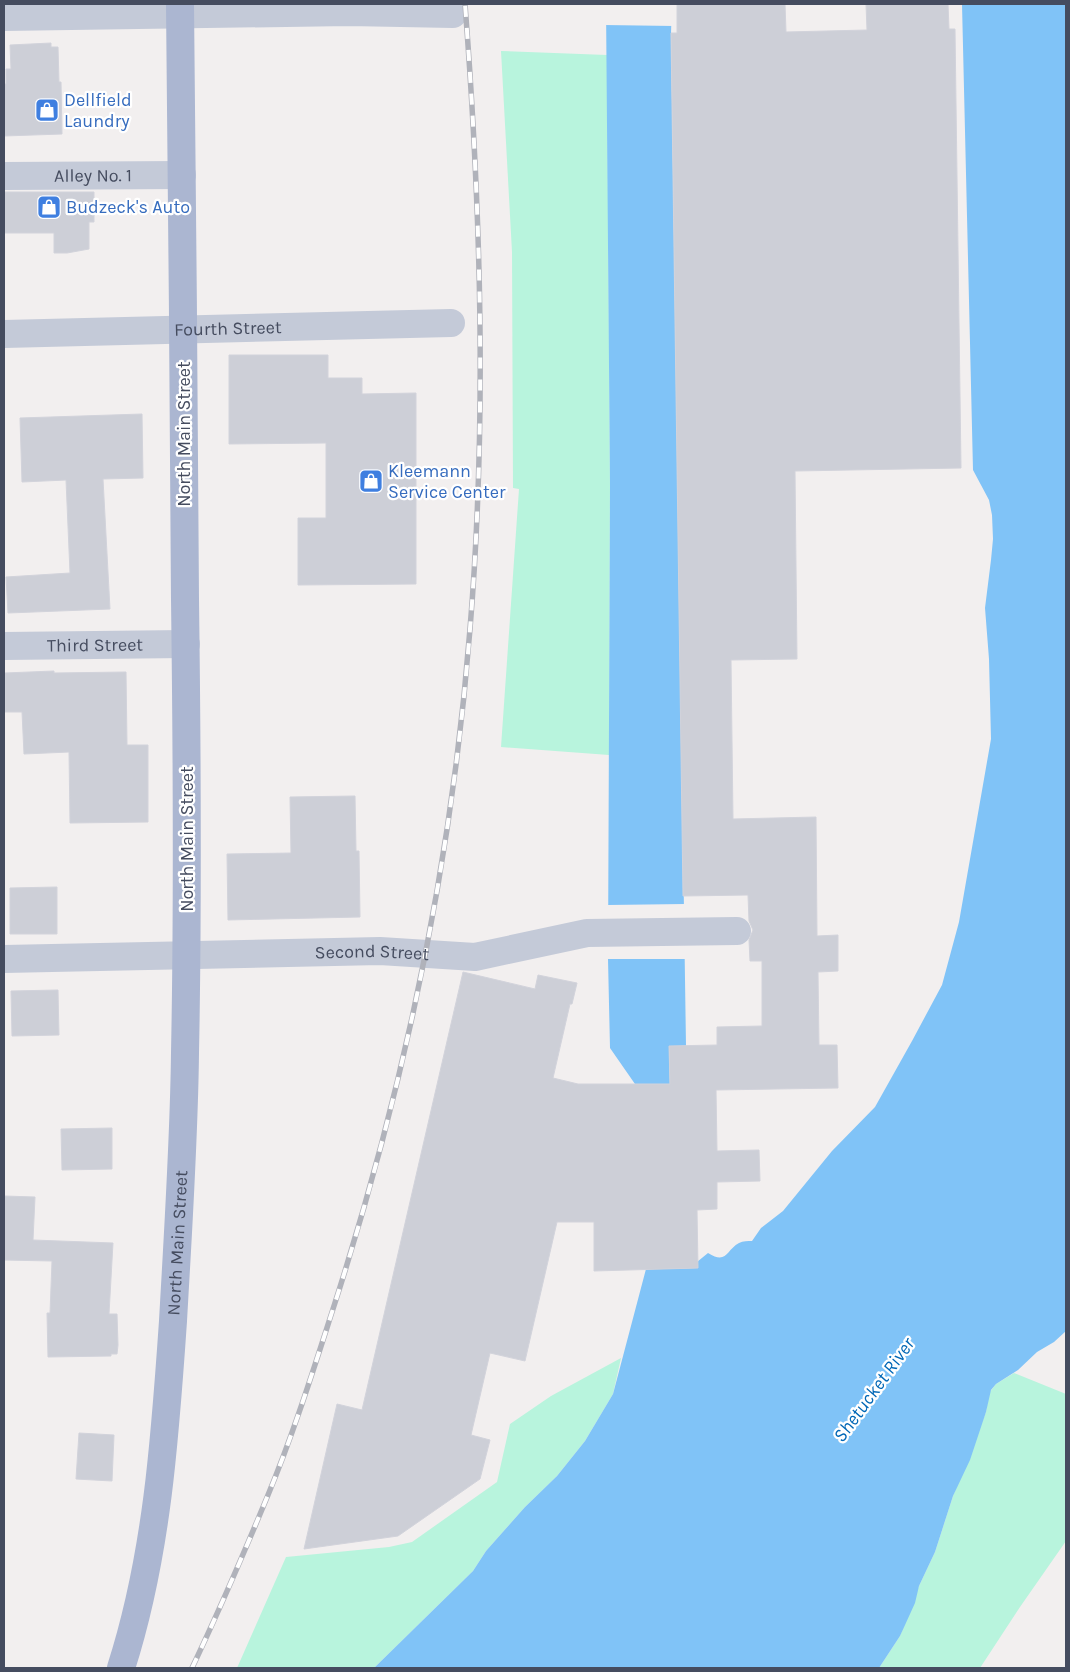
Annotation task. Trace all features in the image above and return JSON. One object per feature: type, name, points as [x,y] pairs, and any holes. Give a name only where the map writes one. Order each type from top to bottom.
[{"type":"main road","name":"North Main Street","points":[[121,1668],[144,1587],[154,1528],[166,1411],[180,1210],[184,1099],[187,955],[186,644],[180,9]]},
{"type":"street","points":[[4,17],[180,9],[453,14]]},
{"type":"street","name":"Alley No. 1","points":[[4,176],[182,174]]},
{"type":"street","name":"Fourth Street","points":[[4,334],[451,323]]},
{"type":"street","name":"Third Street","points":[[4,646],[186,644]]},
{"type":"street","name":"Second Street","points":[[4,959],[380,951],[475,957],[574,935],[608,932],[737,931]]},
{"type":"green space","points":[[501,51],[607,55],[610,486],[609,755],[501,747],[519,489],[513,488],[512,252]]},
{"type":"green space","points":[[621,1358],[613,1394],[585,1441],[557,1476],[525,1507],[486,1551],[473,1571],[374,1668],[237,1668],[286,1557],[389,1547],[412,1542],[497,1482],[510,1424],[551,1396]]},
{"type":"green space","points":[[1014,1373],[1066,1394],[1066,1541],[980,1668],[879,1668],[900,1636],[919,1586],[935,1552],[953,1496],[986,1412],[989,1393],[996,1384]]},
{"type":"water","points":[[606,4],[672,4],[686,1046],[669,1046],[670,1090],[641,1091],[641,1084],[635,1084],[610,1048],[608,959],[610,486]]},
{"type":"water","name":"Shetucket River","points":[[962,4],[1066,4],[1066,1331],[1054,1342],[1037,1352],[1018,1370],[996,1384],[991,1390],[986,1412],[970,1460],[953,1496],[935,1552],[919,1586],[915,1603],[900,1636],[879,1668],[374,1668],[473,1571],[486,1551],[525,1507],[557,1476],[585,1441],[613,1394],[646,1269],[697,1268],[697,1262],[708,1253],[723,1257],[739,1243],[752,1241],[761,1228],[783,1211],[832,1151],[875,1107],[942,985],[959,922],[991,739],[989,659],[985,608],[993,539],[989,500],[973,470]]},
{"type":"pier","points":[[604,4],[675,4],[674,26],[604,25]]},
{"type":"pier","points":[[685,904],[685,959],[608,959],[608,905]]},
{"type":"building","points":[[677,4],[785,4],[786,32],[867,30],[866,4],[948,4],[949,29],[955,29],[961,468],[795,471],[797,659],[731,660],[733,819],[816,817],[817,936],[838,935],[838,971],[818,972],[819,1045],[837,1045],[838,1088],[716,1090],[717,1151],[759,1150],[760,1181],[717,1182],[717,1209],[697,1210],[698,1268],[594,1271],[594,1222],[557,1222],[525,1361],[490,1353],[471,1435],[490,1440],[480,1479],[398,1536],[304,1549],[337,1404],[362,1410],[463,972],[535,989],[538,975],[577,983],[572,1004],[570,1004],[553,1078],[578,1084],[670,1084],[669,1046],[717,1045],[717,1027],[762,1026],[762,961],[750,961],[749,940],[753,930],[749,921],[748,895],[683,896],[671,33],[677,33]]},
{"type":"building","points":[[51,43],[51,47],[58,47],[62,134],[4,136],[4,84],[6,84],[6,69],[11,69],[10,45]]},
{"type":"building","name":"Budzeck's Auto","points":[[4,192],[94,192],[94,222],[89,222],[89,249],[54,253],[54,233],[4,233]]},
{"type":"building","name":"Kleemann Service Center","points":[[229,355],[328,355],[328,378],[362,378],[362,394],[416,393],[416,584],[298,585],[298,518],[326,518],[326,443],[229,444]]},
{"type":"building","points":[[142,414],[143,478],[103,479],[110,609],[8,613],[6,577],[70,573],[66,480],[22,482],[20,418]]},
{"type":"building","points":[[54,671],[54,673],[126,672],[127,745],[148,745],[148,822],[70,823],[69,752],[24,754],[22,712],[5,712],[5,673]]},
{"type":"building","points":[[355,796],[356,851],[359,851],[360,917],[228,920],[227,854],[291,853],[290,797]]},
{"type":"building","points":[[57,887],[57,934],[10,934],[10,888]]},
{"type":"building","points":[[58,990],[59,1035],[12,1036],[11,991]]},
{"type":"building","points":[[112,1128],[112,1169],[62,1170],[61,1129]]},
{"type":"building","points":[[4,1196],[35,1197],[33,1240],[113,1243],[109,1314],[117,1314],[117,1354],[111,1354],[111,1356],[48,1357],[47,1313],[50,1313],[52,1261],[4,1260]]},
{"type":"building","points":[[79,1433],[114,1435],[112,1481],[76,1479]]},
{"type":"railway","points":[[192,1668],[231,1582],[277,1472],[333,1309],[359,1226],[403,1058],[437,888],[462,716],[470,629],[479,473],[480,316],[478,238],[471,82],[465,4]]},
{"type":"place","name":"Dellfield Laundry","points":[[47,110]]},
{"type":"place","name":"Budzeck's Auto","points":[[49,207]]},
{"type":"place","name":"Kleemann Service Center","points":[[371,481]]}]
